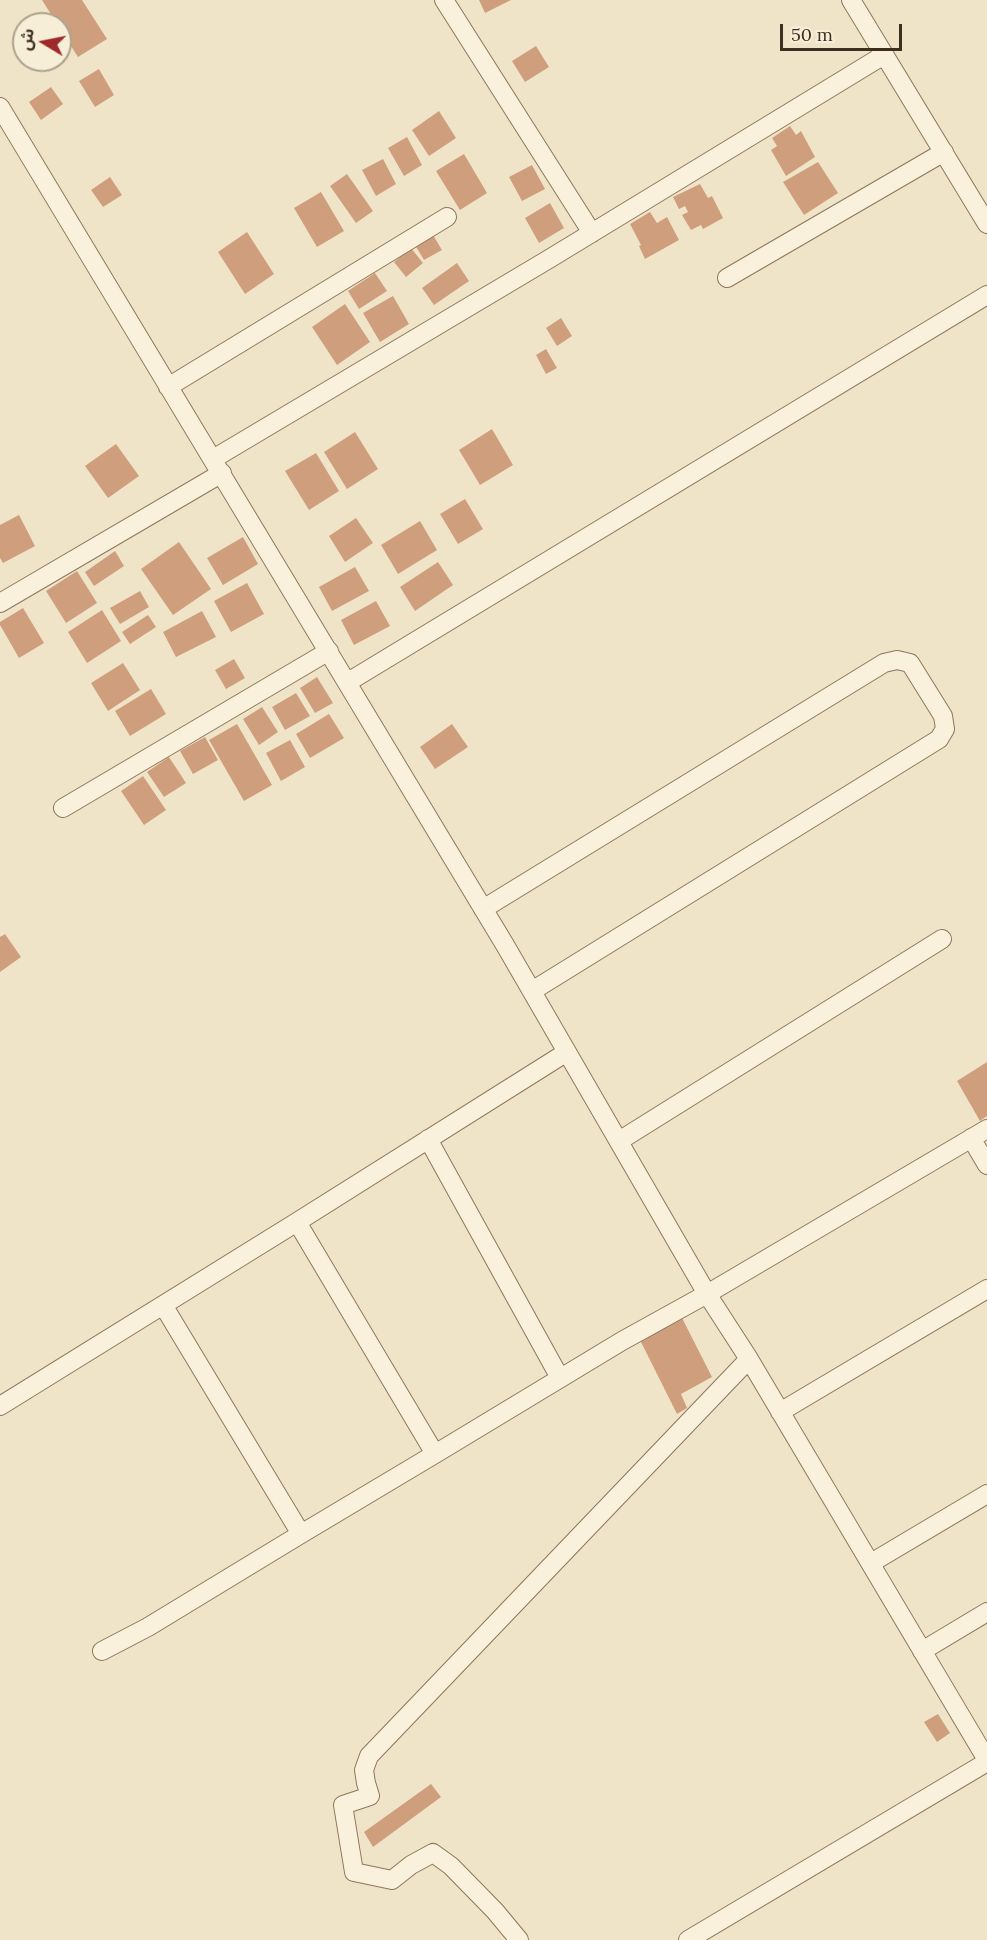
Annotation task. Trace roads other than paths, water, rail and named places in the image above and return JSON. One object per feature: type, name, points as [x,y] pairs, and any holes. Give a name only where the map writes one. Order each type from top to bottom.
[{"type":"street","points":[[444,0],[592,232]]},
{"type":"street","points":[[856,2],[884,55],[987,224]]},
{"type":"street","points":[[0,603],[592,232],[884,55]]},
{"type":"street","points":[[0,107],[348,682],[532,991],[707,1294],[749,1359],[987,1761],[688,1940]]},
{"type":"street","points":[[727,278],[944,152]]},
{"type":"street","points":[[168,387],[447,217]]},
{"type":"street","points":[[348,682],[987,296]]},
{"type":"street","points":[[63,808],[329,651]]},
{"type":"street","points":[[483,909],[884,663],[897,660],[910,663],[943,716],[945,729],[939,739],[532,991]]},
{"type":"street","points":[[619,1141],[942,939]]},
{"type":"street","points":[[0,1406],[567,1052]]},
{"type":"street","points":[[102,1651],[148,1627],[560,1378],[979,1134],[987,1164]]},
{"type":"street","points":[[428,1140],[560,1378]]},
{"type":"street","points":[[297,1222],[435,1454]]},
{"type":"street","points":[[780,1412],[987,1289]]},
{"type":"street","points":[[163,1305],[301,1534]]},
{"type":"street","points":[[519,1940],[495,1911],[433,1853],[411,1865],[392,1880],[354,1872],[343,1805],[370,1796],[364,1770],[369,1755],[749,1359]]},
{"type":"street","points":[[871,1563],[987,1494]]},
{"type":"street","points":[[922,1651],[987,1612]]}]
